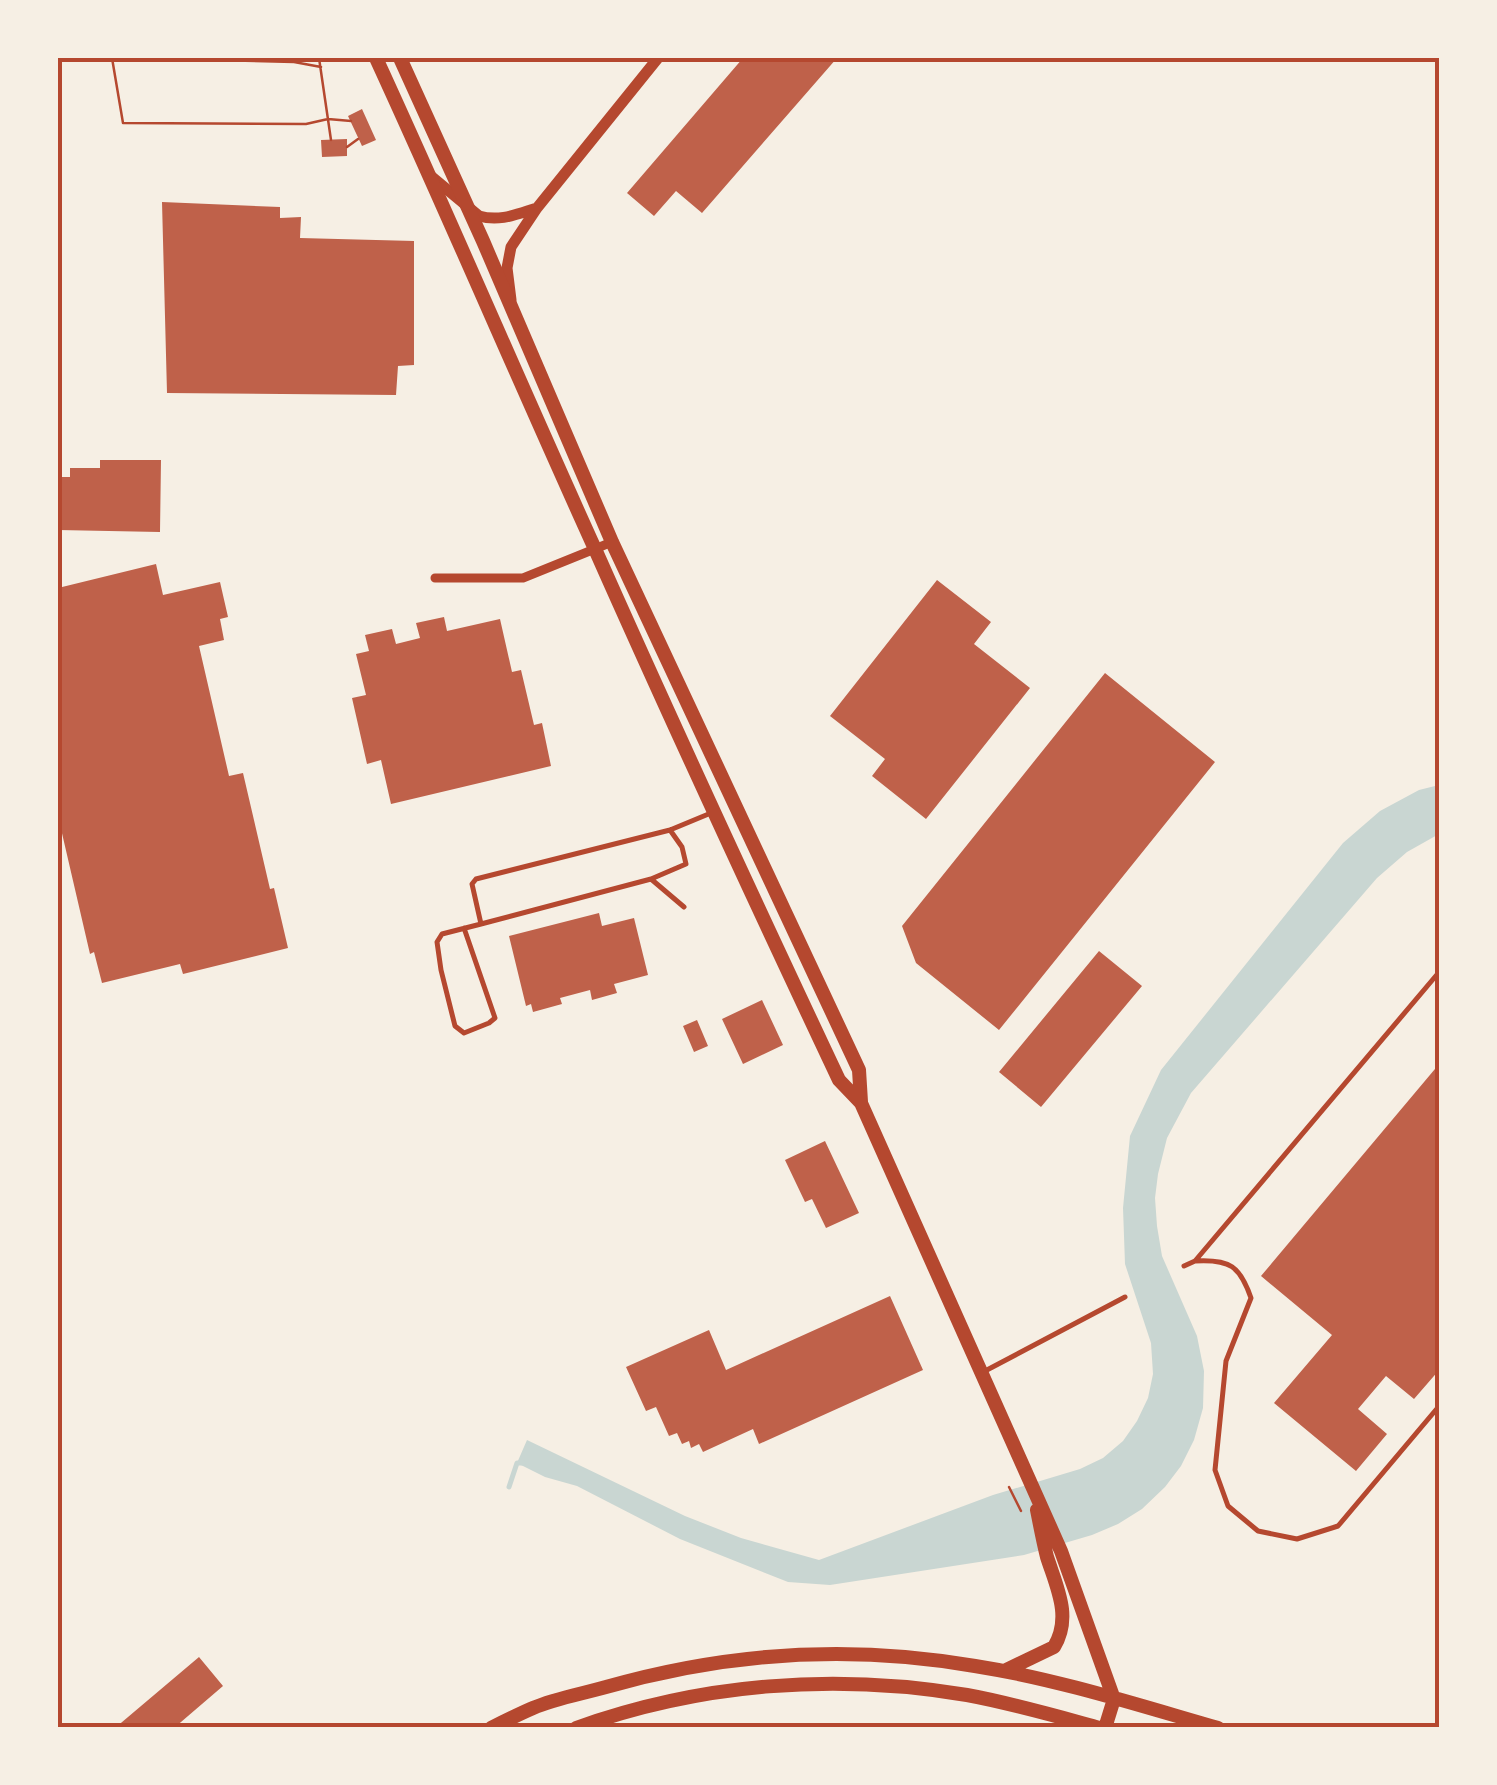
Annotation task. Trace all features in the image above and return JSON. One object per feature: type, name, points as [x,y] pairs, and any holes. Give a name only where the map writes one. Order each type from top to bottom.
[{"type":"main road","points":[[376,58],[743,876],[839,1080],[861,1103]]},
{"type":"main road","points":[[400,58],[612,542],[858,1070],[861,1103],[1031,1480],[1054,1551],[1114,1699],[1102,1728],[945,1692],[826,1684],[745,1688],[611,1715],[576,1728]]},
{"type":"main road","points":[[1003,1672],[1044,1654],[1060,1638],[1063,1610],[1054,1551]]},
{"type":"main road","points":[[492,1728],[535,1707],[659,1672],[743,1658],[852,1653],[957,1663],[1003,1672],[1218,1728]]},
{"type":"street","points":[[513,309],[507,268],[511,247],[536,208],[658,58]]},
{"type":"street","points":[[432,177],[479,216],[499,219],[536,208]]},
{"type":"street","points":[[435,578],[524,578],[612,542]]},
{"type":"street","points":[[743,876],[765,866]]},
{"type":"lane","points":[[480,924],[472,884],[476,878],[670,830],[714,812]]},
{"type":"lane","points":[[464,928],[494,1018],[489,1024],[464,1033],[454,1026],[441,970],[437,942],[442,934],[464,928],[652,879],[686,864],[682,846],[670,830]]},
{"type":"lane","points":[[652,879],[684,907]]},
{"type":"lane","points":[[1184,1266],[1195,1261],[1440,971]]},
{"type":"lane","points":[[1195,1261],[1230,1264],[1243,1275],[1251,1298],[1226,1362],[1216,1470],[1228,1506],[1258,1531],[1297,1539],[1338,1526],[1440,1405]]},
{"type":"lane","points":[[982,1372],[1125,1298]]},
{"type":"path","points":[[112,58],[123,124],[306,124],[328,119],[351,120]]},
{"type":"path","points":[[126,58],[294,62],[321,68]]},
{"type":"path","points":[[319,58],[331,140]]},
{"type":"path","points":[[347,147],[358,139]]},
{"type":"shaded area","points":[[1439,785],[1439,834],[1407,852],[1377,878],[1191,1093],[1167,1138],[1155,1198],[1157,1226],[1162,1256],[1197,1336],[1204,1371],[1203,1408],[1181,1466],[1142,1509],[1092,1535],[1024,1555],[830,1585],[788,1582],[680,1539],[577,1486],[545,1477],[517,1463],[527,1440],[685,1516],[741,1538],[819,1560],[1103,1458],[1123,1441],[1137,1421],[1148,1398],[1153,1374],[1151,1343],[1125,1264],[1123,1208],[1130,1136],[1161,1070],[1343,843],[1380,811],[1419,790]]},
{"type":"building","points":[[743,58],[837,58],[702,213],[676,191],[654,216],[627,193]]},
{"type":"building","points":[[362,109],[376,140],[362,146],[348,116]]},
{"type":"building","points":[[347,139],[347,156],[322,157],[321,140]]},
{"type":"building","points":[[162,202],[280,207],[280,218],[301,217],[300,238],[414,241],[414,365],[398,366],[396,395],[167,393]]},
{"type":"building","points":[[100,460],[161,460],[160,532],[58,530],[58,477],[70,477],[70,468],[100,468]]},
{"type":"building","points":[[156,564],[163,595],[220,582],[228,617],[220,619],[224,640],[199,646],[229,776],[243,773],[288,948],[183,974],[180,964],[102,983],[94,952],[90,954],[58,816],[58,588]]},
{"type":"building","points":[[937,580],[991,622],[974,644],[1030,688],[926,819],[872,776],[885,759],[830,716]]},
{"type":"building","points":[[444,617],[447,631],[500,619],[512,672],[521,670],[534,725],[542,723],[551,766],[391,804],[381,760],[367,764],[352,698],[366,695],[356,654],[369,651],[365,635],[392,629],[396,644],[420,638],[416,623]]},
{"type":"building","points":[[1105,673],[1215,762],[999,1030],[916,963],[902,926]]},
{"type":"building","points":[[599,913],[602,926],[634,918],[648,975],[614,984],[617,993],[592,1000],[590,990],[560,998],[562,1004],[533,1012],[531,1004],[526,1006],[509,936]]},
{"type":"building","points":[[1099,951],[1142,986],[1041,1107],[999,1072]]},
{"type":"building","points":[[762,1000],[783,1045],[743,1064],[722,1019]]},
{"type":"building","points":[[697,1020],[708,1046],[694,1052],[683,1026]]},
{"type":"building","points":[[1440,1063],[1440,1369],[1414,1399],[1386,1376],[1358,1409],[1387,1434],[1356,1471],[1274,1403],[1332,1335],[1261,1276]]},
{"type":"building","points":[[825,1141],[859,1213],[826,1228],[812,1199],[805,1202],[785,1160]]},
{"type":"building","points":[[890,1296],[923,1370],[759,1444],[753,1429],[703,1452],[699,1444],[691,1448],[689,1441],[682,1444],[677,1433],[669,1436],[656,1407],[646,1411],[626,1367],[709,1330],[726,1370]]},
{"type":"building","points":[[199,1657],[223,1686],[174,1728],[115,1728]]},
{"type":"waterway","points":[[509,1487],[517,1463],[523,1463]]}]
